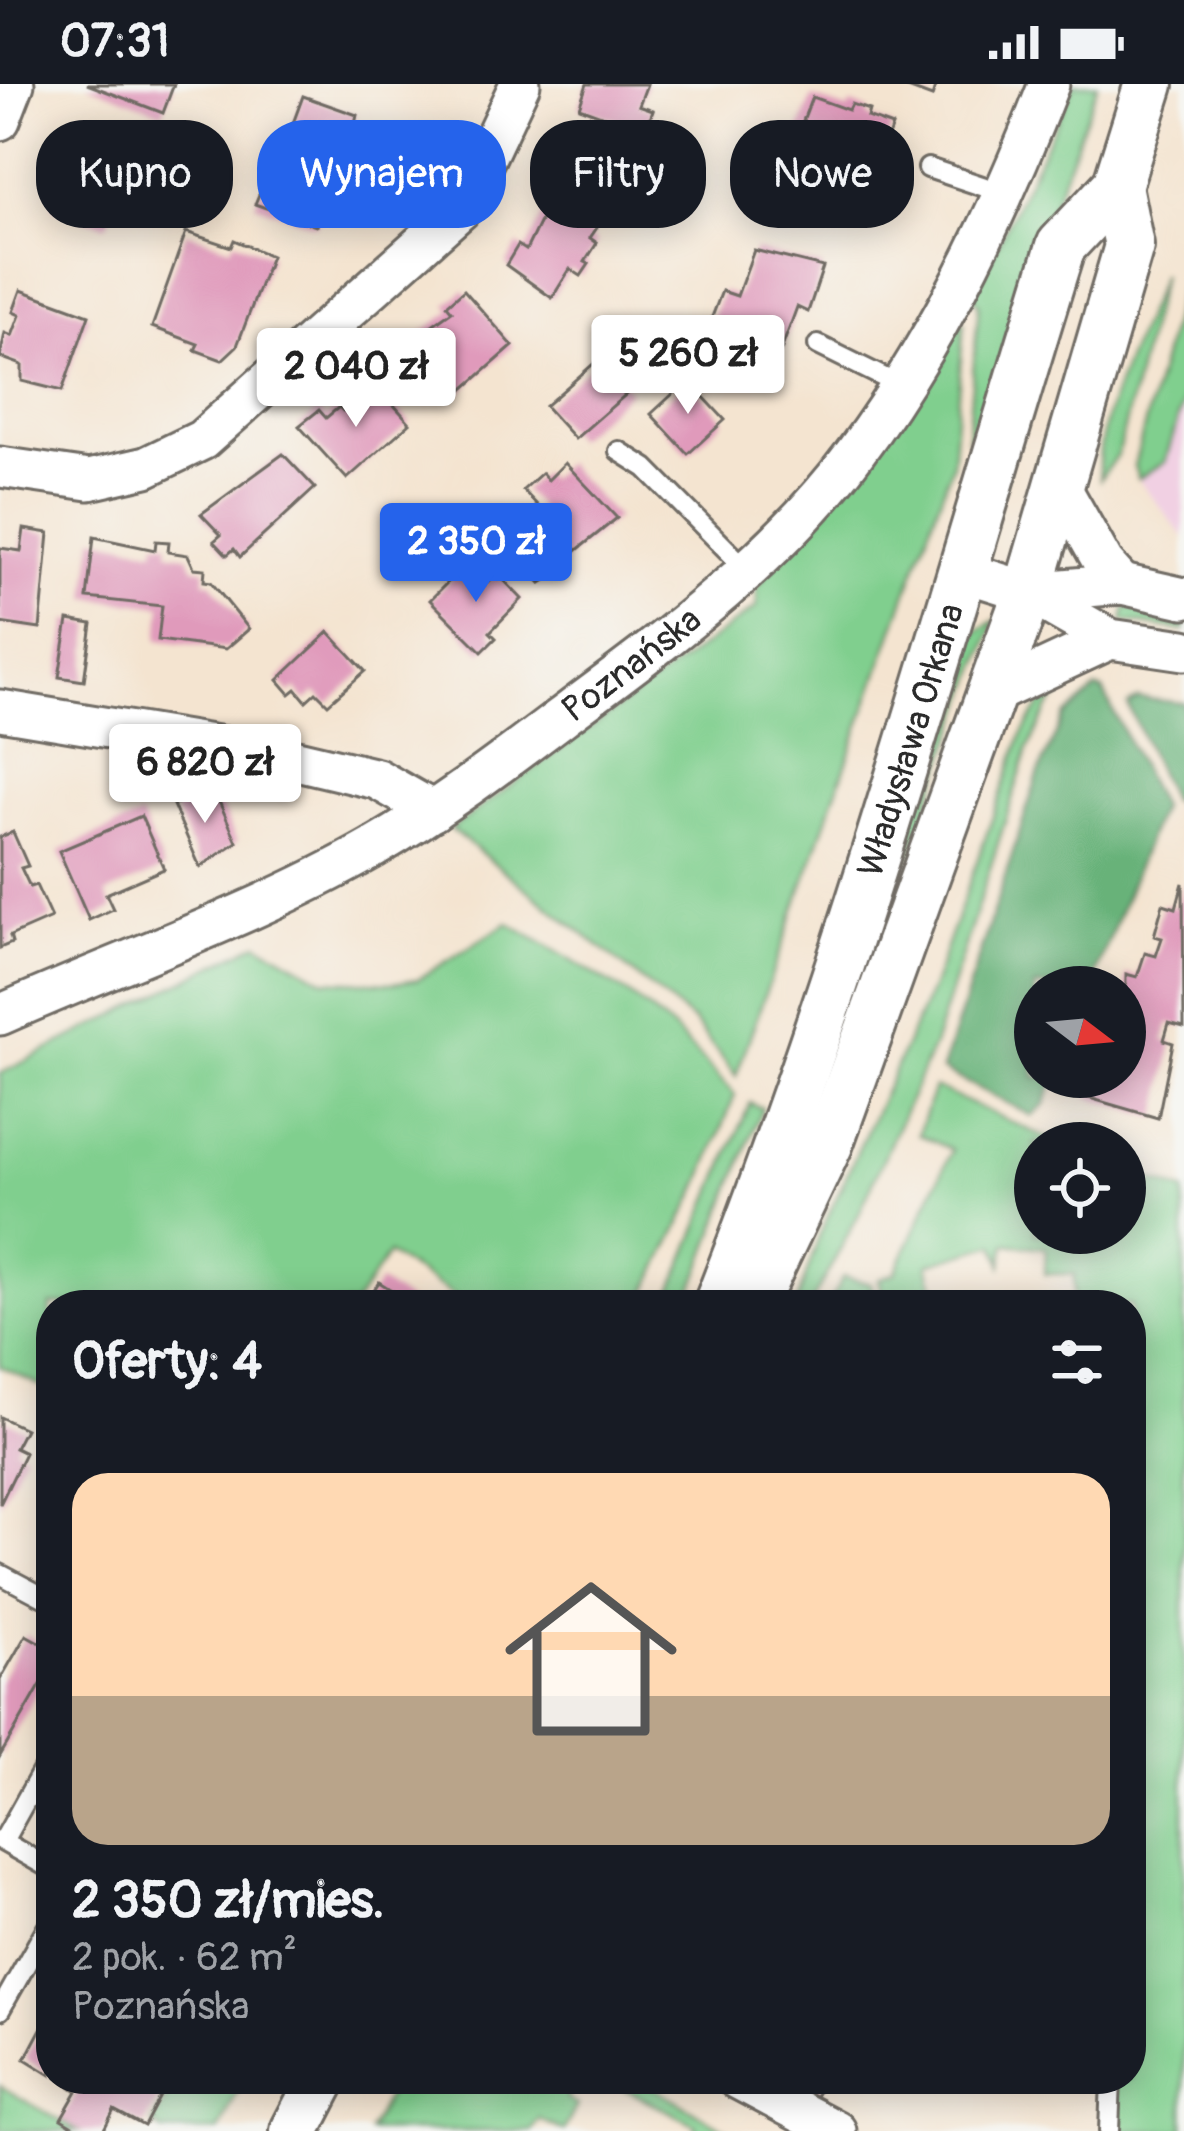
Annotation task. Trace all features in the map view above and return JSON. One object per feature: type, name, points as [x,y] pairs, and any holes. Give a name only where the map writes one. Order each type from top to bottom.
[{"type":"street","points":[[0,120],[14,84]]},
{"type":"street","points":[[0,466],[88,480],[146,467],[202,440],[460,209],[520,84]]},
{"type":"street","name":"Poznańska","points":[[0,1015],[370,850],[433,811],[678,630],[746,569],[839,472],[901,386],[949,301],[1049,84]]},
{"type":"street","name":"Władysława Orkana","points":[[724,1290],[791,1111],[1060,246],[1117,186],[1149,84]]},
{"type":"street","name":"Władysława Orkana","points":[[759,1290],[828,1145],[996,692],[1061,488],[1129,246],[1117,186]]},
{"type":"street","points":[[1061,488],[1104,564],[1122,584]]},
{"type":"street","points":[[961,572],[1028,592],[1110,639],[1184,650]]},
{"type":"street","points":[[1028,592],[1122,584],[1184,598]]},
{"type":"street","points":[[996,692],[1110,639]]},
{"type":"street","points":[[0,710],[377,779],[433,811]]},
{"type":"street","points":[[295,2131],[314,2094]]},
{"type":"street","points":[[766,2094],[836,2131]]},
{"type":"lane","points":[[928,168],[1000,192]]},
{"type":"lane","points":[[818,345],[901,386]]},
{"type":"lane","points":[[620,451],[646,468],[746,569]]},
{"type":"lane","points":[[0,1574],[36,1593]]},
{"type":"lane","points":[[36,1781],[2,1840],[36,1860]]},
{"type":"lane","points":[[0,2010],[36,1946]]},
{"type":"lane","points":[[1108,2131],[1110,2094]]},
{"type":"shaded area","points":[[1184,276],[1184,537],[1138,479],[1134,466]]},
{"type":"green space","points":[[1074,84],[1098,84],[1037,246],[980,429],[967,438],[979,304],[972,297]]},
{"type":"green space","points":[[1162,274],[1118,453],[1100,479],[1099,457],[1111,404]]},
{"type":"green space","points":[[1184,275],[1184,399],[1165,462],[1138,479],[1134,466]]},
{"type":"green space","points":[[958,321],[964,323],[952,465],[736,1076],[693,1021],[451,829],[757,607],[757,587]]},
{"type":"green space","points":[[1126,607],[1184,621],[1184,631],[1123,621]]},
{"type":"green space","points":[[996,620],[803,1146],[963,651],[976,632]]},
{"type":"green space","points":[[1075,677],[1048,708],[1028,750],[933,1046],[858,1216],[818,1290],[801,1290],[820,1234],[932,987],[1022,735],[1046,696]]},
{"type":"green space","points":[[1096,689],[1103,690],[1160,807],[1099,966],[1014,966],[1014,1098],[1047,1098],[1032,1116],[942,1070],[1039,772],[1064,717]]},
{"type":"green space","points":[[1138,698],[1184,703],[1184,803],[1170,800],[1128,705]]},
{"type":"green space","points":[[508,923],[628,994],[672,1028],[735,1095],[699,1187],[648,1290],[444,1290],[388,1254],[364,1290],[36,1290],[36,1384],[0,1366],[0,1074],[258,943],[325,980],[393,983],[418,979]]},
{"type":"green space","points":[[934,1087],[1014,1123],[1014,1245],[1006,1244],[1002,1264],[995,1244],[928,1264],[935,1290],[882,1290],[879,1279],[895,1273],[952,1150],[918,1134]]},
{"type":"green space","points":[[750,1103],[762,1108],[693,1290],[672,1290]]},
{"type":"green space","points":[[1146,1178],[1184,1191],[1184,2131],[1110,2131],[1113,2094],[1146,2094],[1146,1290],[1074,1290],[1074,1274],[1045,1274],[1046,1254],[1146,1254]]},
{"type":"green space","points":[[843,1277],[871,1284],[872,1290],[836,1290]]},
{"type":"green space","points":[[0,2086],[78,2131],[0,2131]]},
{"type":"green space","points":[[169,2094],[236,2094],[219,2131],[163,2131],[152,2124]]},
{"type":"green space","points":[[388,2094],[568,2094],[566,2099],[577,2105],[564,2131],[539,2119],[532,2131],[369,2131]]},
{"type":"green space","points":[[635,2094],[665,2094],[729,2131],[694,2131],[696,2125]]},
{"type":"building","points":[[87,84],[174,84],[163,113]]},
{"type":"building","points":[[587,84],[647,84],[639,105],[653,110],[649,120],[615,120],[579,107]]},
{"type":"building","points":[[897,84],[936,84],[932,97]]},
{"type":"building","points":[[303,96],[357,115],[356,120],[294,120]]},
{"type":"building","points":[[812,97],[848,110],[851,104],[869,110],[867,117],[875,120],[803,120]]},
{"type":"building","points":[[537,228],[597,228],[590,238],[597,243],[585,262],[589,264],[581,276],[570,269],[552,298],[506,265],[518,245],[526,250]]},
{"type":"building","points":[[186,232],[231,247],[234,240],[271,256],[237,346],[222,360],[195,350],[198,344],[152,327]]},
{"type":"building","points":[[754,250],[823,267],[808,312],[797,307],[776,364],[753,355],[750,364],[738,360],[741,351],[721,344],[724,337],[707,330],[722,291],[737,296]]},
{"type":"building","points":[[21,290],[89,315],[62,391],[22,381],[22,365],[0,357],[5,333],[12,336],[20,315],[13,312]]},
{"type":"building","points":[[464,290],[513,346],[456,396],[444,383],[437,390],[421,373],[428,366],[407,343],[452,311],[447,305]]},
{"type":"building","points":[[600,358],[630,391],[575,439],[545,406]]},
{"type":"building","points":[[688,380],[725,420],[688,454],[651,414]]},
{"type":"building","points":[[374,383],[410,423],[347,479],[299,426],[319,410],[326,418],[339,407],[343,411]]},
{"type":"building","points":[[283,454],[315,488],[240,557],[234,549],[227,555],[214,541],[221,535],[201,514]]},
{"type":"building","points":[[565,463],[617,518],[566,559],[563,569],[541,583],[502,542],[539,507],[523,490],[542,473],[548,480]]},
{"type":"building","points":[[24,529],[49,533],[40,629],[0,623],[0,548],[21,551]]},
{"type":"building","points":[[94,537],[155,550],[156,541],[169,542],[168,552],[188,555],[194,568],[205,569],[204,581],[211,582],[249,629],[226,649],[158,640],[162,606],[87,598]]},
{"type":"building","points":[[464,566],[483,586],[497,573],[522,599],[490,632],[496,638],[482,652],[430,600]]},
{"type":"building","points":[[68,620],[92,624],[84,681],[59,677]]},
{"type":"building","points":[[329,632],[365,671],[328,704],[316,692],[306,701],[296,689],[290,694],[278,680]]},
{"type":"building","points":[[213,788],[237,842],[200,867],[173,805]]},
{"type":"building","points":[[141,816],[164,869],[106,894],[113,909],[89,920],[59,851]]},
{"type":"building","points":[[13,832],[28,866],[21,868],[30,887],[36,885],[51,918],[10,936],[12,943],[0,948],[0,837]]},
{"type":"building","points":[[1183,883],[1184,1027],[1169,1023],[1164,1040],[1173,1043],[1158,1118],[1089,1098],[1146,1098],[1146,966],[1141,966],[1145,953],[1156,956],[1162,938],[1154,936],[1163,904],[1176,908]]},
{"type":"building","points":[[0,1417],[25,1429],[15,1448],[25,1453],[0,1504]]},
{"type":"building","points":[[26,1635],[36,1641],[36,1693],[0,1756],[0,1680]]},
{"type":"building","points":[[36,2038],[36,2066],[25,2059]]},
{"type":"building","points":[[75,2094],[161,2094],[144,2126],[114,2110],[103,2131],[81,2131],[61,2119]]}]
